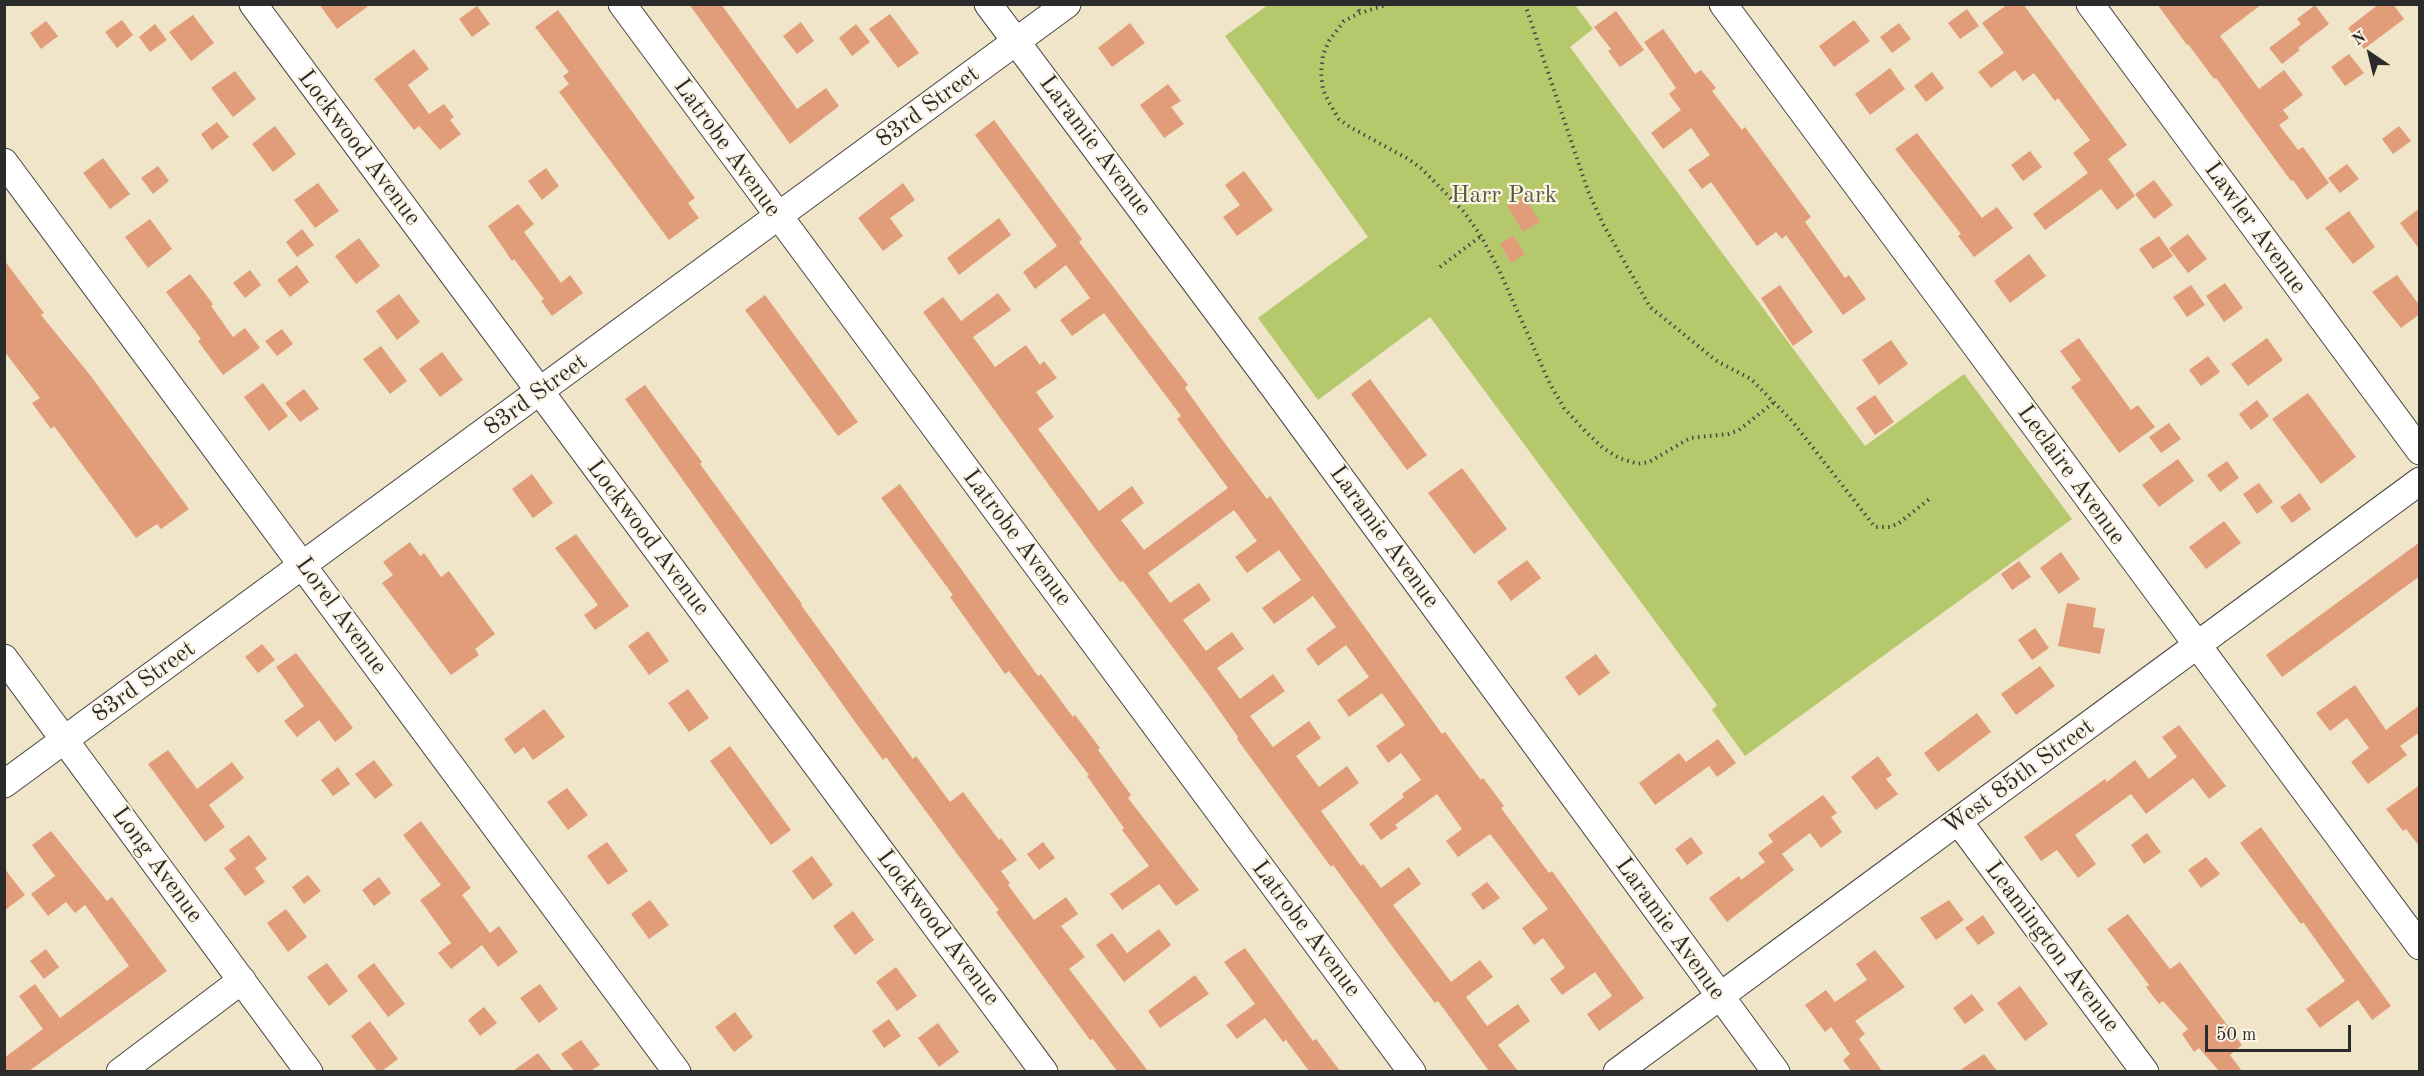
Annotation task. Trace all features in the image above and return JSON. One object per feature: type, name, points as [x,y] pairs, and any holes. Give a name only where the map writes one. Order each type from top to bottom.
[{"type":"street","name":"Lockwood Avenue","points":[[253,4],[1044,1071]]},
{"type":"street","name":"Latrobe Avenue","points":[[622,4],[1412,1071]]},
{"type":"street","name":"Laramie Avenue","points":[[988,4],[1276,390],[1776,1071]]},
{"type":"street","name":"83rd Street","points":[[4,784],[1067,4]]},
{"type":"street","name":"Leclaire Avenue","points":[[1723,4],[2420,946]]},
{"type":"street","name":"Lawler Avenue","points":[[2090,4],[2420,451]]},
{"type":"street","name":"Lorel Avenue","points":[[4,162],[677,1071]]},
{"type":"street","name":"West 85th Street","points":[[1617,1071],[1959,822],[2420,481]]},
{"type":"street","name":"Long Avenue","points":[[4,658],[309,1071]]},
{"type":"street","name":"Leamington Avenue","points":[[1959,822],[2145,1071]]},
{"type":"street","points":[[120,1071],[242,980]]},
{"type":"path","points":[[1356,4],[1360,13]]},
{"type":"path","points":[[1389,4],[1360,13],[1344,21],[1335,30],[1323,55],[1322,81],[1330,104],[1339,119],[1350,127],[1402,155],[1422,169],[1464,212],[1481,236],[1499,270],[1550,384],[1564,408],[1602,448],[1619,458],[1638,464],[1649,462],[1690,438],[1728,434],[1739,430],[1773,403]]},
{"type":"path","points":[[1525,4],[1588,191],[1641,294],[1662,318],[1718,362],[1751,379],[1792,421],[1875,527],[1890,527],[1899,523],[1932,497]]},
{"type":"path","points":[[1440,267],[1481,236]]},
{"type":"green space","name":"Harr Park","points":[[1268,5],[1575,5],[1593,29],[1570,47],[1865,446],[1964,374],[2072,519],[1745,756],[1712,710],[1717,705],[1430,317],[1318,400],[1258,318],[1368,237],[1225,36]]},
{"type":"building","points":[[319,4],[371,4],[337,29]]},
{"type":"building","points":[[689,4],[721,4],[797,109],[826,88],[839,106],[790,144]]},
{"type":"building","points":[[2008,4],[2023,4],[2127,145],[2108,159],[2135,196],[2117,210],[2101,189],[2045,230],[2033,214],[2088,173],[2073,153],[2090,140],[2058,98],[2055,101],[2034,73],[2023,81],[2015,70],[1991,88],[1978,72],[2004,53],[1982,23]]},
{"type":"building","points":[[2157,4],[2262,4],[2220,36],[2259,89],[2284,70],[2303,95],[2283,110],[2289,118],[2279,125],[2298,150],[2303,147],[2329,183],[2307,200],[2216,78],[2214,79]]},
{"type":"building","points":[[2379,4],[2393,4],[2404,19],[2364,49],[2348,28]]},
{"type":"building","points":[[2315,5],[2329,24],[2298,48],[2300,50],[2282,64],[2269,48],[2301,24],[2297,19]]},
{"type":"building","points":[[477,6],[490,24],[472,37],[459,19]]},
{"type":"building","points":[[1967,9],[1979,26],[1960,39],[1948,23]]},
{"type":"building","points":[[558,10],[695,198],[688,203],[699,218],[669,240],[559,92],[569,84],[563,76],[569,72],[535,27]]},
{"type":"building","points":[[1616,11],[1644,50],[1620,67],[1608,51],[1611,49],[1594,27]]},
{"type":"building","points":[[890,14],[919,53],[898,68],[869,29]]},
{"type":"building","points":[[193,15],[214,43],[191,61],[169,32]]},
{"type":"building","points":[[122,20],[133,35],[117,48],[105,32]]},
{"type":"building","points":[[1854,20],[1870,41],[1834,67],[1819,46]]},
{"type":"building","points":[[46,21],[58,36],[41,49],[30,33]]},
{"type":"building","points":[[801,22],[814,41],[797,54],[783,36]]},
{"type":"building","points":[[1130,23],[1145,43],[1112,67],[1098,48]]},
{"type":"building","points":[[1899,23],[1911,39],[1892,53],[1880,37]]},
{"type":"building","points":[[155,24],[167,40],[150,52],[139,37]]},
{"type":"building","points":[[856,24],[870,42],[852,56],[839,38]]},
{"type":"building","points":[[1663,29],[1695,74],[1701,70],[1716,88],[1712,91],[1742,130],[1745,127],[1811,217],[1805,222],[1845,278],[1849,275],[1866,299],[1843,315],[1786,235],[1782,239],[1776,232],[1757,246],[1711,182],[1702,189],[1688,170],[1710,155],[1691,128],[1663,149],[1651,133],[1681,110],[1669,94],[1676,88],[1644,42]]},
{"type":"building","points":[[414,49],[429,69],[408,85],[429,114],[444,104],[454,117],[450,120],[461,134],[440,150],[419,126],[414,130],[374,79]]},
{"type":"building","points":[[2349,54],[2364,73],[2345,86],[2331,67]]},
{"type":"building","points":[[1890,68],[1905,89],[1870,115],[1855,94]]},
{"type":"building","points":[[235,71],[256,99],[233,117],[211,88]]},
{"type":"building","points":[[1932,72],[1944,88],[1926,102],[1914,86]]},
{"type":"building","points":[[1168,84],[1181,101],[1171,107],[1184,124],[1164,138],[1140,105]]},
{"type":"building","points":[[994,120],[1082,239],[1079,242],[1188,385],[1185,388],[1229,449],[1267,499],[1270,496],[1442,734],[1445,732],[1481,780],[1483,778],[1504,806],[1501,808],[1549,873],[1552,871],[1644,998],[1599,1031],[1587,1014],[1612,996],[1595,972],[1562,995],[1550,979],[1565,968],[1543,938],[1534,945],[1522,928],[1548,909],[1490,834],[1458,857],[1446,841],[1462,829],[1437,794],[1395,825],[1398,828],[1381,840],[1369,824],[1404,797],[1402,794],[1421,780],[1401,753],[1388,763],[1376,746],[1405,725],[1382,693],[1349,717],[1337,700],[1369,677],[1346,645],[1318,666],[1306,649],[1336,627],[1313,596],[1274,624],[1262,608],[1301,580],[1279,550],[1247,573],[1235,557],[1257,541],[1234,510],[1148,573],[1170,603],[1199,583],[1211,600],[1183,620],[1206,651],[1232,632],[1244,649],[1217,668],[1240,699],[1273,674],[1285,691],[1250,716],[1273,747],[1309,721],[1321,738],[1296,756],[1319,787],[1347,766],[1359,783],[1321,811],[1361,866],[1363,864],[1381,888],[1409,867],[1421,884],[1393,905],[1451,982],[1480,960],[1493,977],[1466,997],[1487,1026],[1518,1004],[1530,1021],[1498,1045],[1518,1071],[1489,1071],[1438,1001],[1435,1003],[1403,961],[1333,865],[1331,867],[1237,739],[1238,737],[1207,693],[1123,581],[1120,582],[923,312],[943,297],[961,321],[998,293],[1011,310],[973,337],[995,367],[1026,345],[1040,365],[1044,361],[1057,378],[1036,392],[1054,417],[1038,429],[1099,511],[1132,486],[1144,503],[1121,520],[1144,550],[1228,488],[1177,419],[1181,416],[1104,313],[1072,336],[1060,320],[1090,298],[1066,265],[1035,289],[1023,272],[1057,246],[975,135]]},
{"type":"building","points":[[217,122],[229,137],[212,150],[201,134]]},
{"type":"building","points":[[275,126],[296,154],[273,172],[252,144]]},
{"type":"building","points":[[2399,126],[2411,141],[2393,154],[2382,139]]},
{"type":"building","points":[[1917,133],[1982,218],[1997,207],[2013,228],[1974,257],[1958,236],[1961,234],[1895,149]]},
{"type":"building","points":[[2030,151],[2042,167],[2023,181],[2011,165]]},
{"type":"building","points":[[103,158],[130,194],[110,209],[83,173]]},
{"type":"building","points":[[2347,164],[2359,179],[2340,193],[2328,178]]},
{"type":"building","points":[[158,166],[169,181],[153,194],[141,178]]},
{"type":"building","points":[[546,168],[559,186],[542,200],[528,181]]},
{"type":"building","points":[[1244,171],[1273,210],[1237,236],[1223,217],[1240,205],[1225,185]]},
{"type":"building","points":[[2154,180],[2173,205],[2154,219],[2135,194]]},
{"type":"building","points":[[318,183],[339,211],[315,228],[294,200]]},
{"type":"building","points":[[903,183],[915,200],[890,218],[903,236],[883,251],[858,218]]},
{"type":"building","points":[[1524,196],[1540,222],[1523,232],[1507,206]]},
{"type":"building","points":[[518,204],[534,224],[524,232],[561,283],[570,275],[583,293],[552,316],[541,301],[544,299],[514,259],[512,261],[488,226]]},
{"type":"building","points":[[2420,208],[2420,250],[2400,223]]},
{"type":"building","points":[[2349,211],[2375,247],[2353,264],[2325,228]]},
{"type":"building","points":[[999,218],[1011,235],[959,275],[947,258]]},
{"type":"building","points":[[150,219],[172,249],[148,268],[125,237]]},
{"type":"building","points":[[302,229],[314,245],[297,257],[286,242]]},
{"type":"building","points":[[2188,234],[2207,259],[2188,273],[2169,248]]},
{"type":"building","points":[[1513,235],[1525,254],[1511,263],[1500,244]]},
{"type":"building","points":[[2159,236],[2173,256],[2153,269],[2139,249]]},
{"type":"building","points":[[359,238],[380,266],[356,284],[335,256]]},
{"type":"building","points":[[2029,254],[2046,276],[2010,303],[1994,281]]},
{"type":"building","points":[[4,260],[44,313],[41,315],[90,375],[189,509],[161,529],[157,524],[136,538],[54,426],[51,429],[32,403],[40,398],[4,351]]},
{"type":"building","points":[[297,265],[309,282],[290,297],[277,280]]},
{"type":"building","points":[[250,270],[261,285],[245,298],[233,283]]},
{"type":"building","points":[[190,274],[213,304],[211,306],[233,337],[245,328],[260,348],[223,375],[198,341],[201,339],[166,292]]},
{"type":"building","points":[[2397,275],[2420,306],[2420,314],[2401,328],[2372,292]]},
{"type":"building","points":[[2225,283],[2243,308],[2224,322],[2206,296]]},
{"type":"building","points":[[1780,285],[1813,332],[1793,346],[1761,298]]},
{"type":"building","points":[[2191,285],[2205,305],[2187,317],[2173,297]]},
{"type":"building","points":[[399,294],[420,322],[397,340],[376,311]]},
{"type":"building","points":[[765,295],[858,422],[838,436],[745,310]]},
{"type":"building","points":[[282,329],[293,344],[277,356],[265,341]]},
{"type":"building","points":[[2079,338],[2131,410],[2138,405],[2155,427],[2119,453],[2071,387],[2081,380],[2060,351]]},
{"type":"building","points":[[2267,338],[2283,360],[2248,386],[2231,364]]},
{"type":"building","points":[[1891,340],[1908,364],[1879,385],[1862,360]]},
{"type":"building","points":[[381,346],[407,381],[390,394],[363,359]]},
{"type":"building","points":[[442,352],[463,380],[440,397],[419,369]]},
{"type":"building","points":[[2208,356],[2220,372],[2201,386],[2189,370]]},
{"type":"building","points":[[1370,379],[1427,455],[1407,470],[1351,394]]},
{"type":"building","points":[[263,383],[288,416],[269,431],[244,397]]},
{"type":"building","points":[[645,385],[913,759],[916,756],[950,802],[963,792],[1017,860],[1001,871],[1010,883],[1008,885],[1034,920],[1066,897],[1078,914],[1061,926],[1085,957],[1069,969],[1148,1071],[1117,1071],[1093,1039],[1090,1040],[996,912],[999,910],[886,757],[883,760],[858,726],[625,399]]},
{"type":"building","points":[[304,389],[319,409],[300,422],[285,403]]},
{"type":"building","points":[[2308,393],[2356,457],[2321,484],[2272,419]]},
{"type":"building","points":[[1875,395],[1894,422],[1875,435],[1856,408]]},
{"type":"building","points":[[2257,400],[2269,416],[2251,430],[2239,414]]},
{"type":"building","points":[[2169,423],[2181,439],[2161,453],[2149,437]]},
{"type":"building","points":[[2178,459],[2194,481],[2159,507],[2142,485]]},
{"type":"building","points":[[2227,461],[2239,478],[2220,492],[2207,475]]},
{"type":"building","points":[[1462,468],[1507,529],[1474,554],[1428,493]]},
{"type":"building","points":[[532,474],[553,503],[533,518],[512,489]]},
{"type":"building","points":[[2259,483],[2273,502],[2257,514],[2243,494]]},
{"type":"building","points":[[900,484],[1038,676],[1041,674],[1100,748],[1098,750],[1131,795],[1128,798],[1199,890],[1176,906],[1159,884],[1122,910],[1110,894],[1149,866],[1122,830],[1124,828],[1087,776],[1089,775],[1009,671],[1005,674],[950,597],[953,595],[881,498]]},
{"type":"building","points":[[2300,493],[2311,509],[2292,523],[2280,507]]},
{"type":"building","points":[[2224,521],[2241,543],[2206,569],[2189,547]]},
{"type":"building","points":[[576,534],[629,606],[595,630],[584,615],[598,605],[555,548]]},
{"type":"building","points":[[410,542],[420,556],[424,553],[441,577],[449,571],[495,634],[475,649],[479,655],[451,675],[382,583],[393,575],[383,562]]},
{"type":"building","points":[[2420,542],[2420,576],[2282,677],[2266,655]]},
{"type":"building","points":[[2061,552],[2080,579],[2059,594],[2040,568]]},
{"type":"building","points":[[1527,560],[1541,578],[1511,601],[1497,582]]},
{"type":"building","points":[[2019,561],[2031,577],[2012,590],[2001,574]]},
{"type":"building","points":[[2067,603],[2096,608],[2093,627],[2105,629],[2100,654],[2058,646]]},
{"type":"building","points":[[2035,628],[2049,648],[2032,660],[2018,640]]},
{"type":"building","points":[[648,631],[669,661],[649,675],[628,646]]},
{"type":"building","points":[[262,644],[275,660],[258,673],[245,657]]},
{"type":"building","points":[[296,653],[353,728],[335,742],[319,720],[297,737],[284,721],[304,706],[276,667]]},
{"type":"building","points":[[1596,654],[1610,673],[1579,696],[1565,677]]},
{"type":"building","points":[[2040,666],[2055,686],[2016,715],[2001,694]]},
{"type":"building","points":[[2355,685],[2386,730],[2420,705],[2420,732],[2400,746],[2407,755],[2368,784],[2351,762],[2369,748],[2347,718],[2330,731],[2316,713]]},
{"type":"building","points":[[688,689],[709,718],[689,732],[668,703]]},
{"type":"building","points":[[544,709],[565,737],[533,760],[524,747],[515,754],[504,739]]},
{"type":"building","points":[[1977,713],[1991,732],[1938,772],[1924,753]]},
{"type":"building","points":[[2179,725],[2226,786],[2209,799],[2193,778],[2146,814],[2131,794],[2075,835],[2096,864],[2078,878],[2057,850],[2041,861],[2024,837],[2105,779],[2107,782],[2135,760],[2149,779],[2177,757],[2162,737]]},
{"type":"building","points":[[1718,739],[1736,763],[1717,777],[1709,766],[1655,805],[1639,783],[1679,753],[1686,762]]},
{"type":"building","points":[[730,746],[791,830],[771,845],[710,761]]},
{"type":"building","points":[[168,750],[197,789],[232,762],[244,778],[209,805],[225,827],[205,842],[148,764]]},
{"type":"building","points":[[1878,756],[1892,775],[1886,779],[1898,794],[1876,810],[1851,777]]},
{"type":"building","points":[[374,760],[393,785],[375,799],[355,774]]},
{"type":"building","points":[[338,767],[350,784],[333,796],[321,780]]},
{"type":"building","points":[[2420,785],[2420,847],[2406,829],[2403,831],[2386,809]]},
{"type":"building","points":[[567,788],[588,815],[568,830],[547,802]]},
{"type":"building","points":[[1823,795],[1837,813],[1831,817],[1842,832],[1821,848],[1810,833],[1782,854],[1794,870],[1727,922],[1709,898],[1739,876],[1741,880],[1765,862],[1758,853],[1773,842],[1768,835]]},
{"type":"building","points":[[421,821],[471,888],[462,895],[490,933],[499,926],[518,952],[498,967],[482,945],[451,969],[438,953],[451,943],[420,900],[441,885],[403,835]]},
{"type":"building","points":[[2261,827],[2391,1006],[2372,1020],[2358,1000],[2320,1028],[2306,1009],[2345,981],[2303,922],[2301,924],[2240,843]]},
{"type":"building","points":[[51,831],[107,901],[112,897],[167,971],[29,1071],[4,1071],[4,1058],[43,1029],[19,996],[35,984],[60,1018],[129,966],[85,905],[75,913],[66,902],[48,916],[31,894],[55,876],[32,845]]},
{"type":"building","points":[[2147,833],[2161,852],[2144,864],[2131,845]]},
{"type":"building","points":[[249,835],[267,859],[255,868],[265,882],[245,896],[224,868],[236,859],[229,850]]},
{"type":"building","points":[[1691,837],[1703,853],[1687,865],[1675,849]]},
{"type":"building","points":[[607,842],[628,871],[608,885],[587,856]]},
{"type":"building","points":[[1043,842],[1055,858],[1039,870],[1027,854]]},
{"type":"building","points":[[812,856],[833,885],[813,900],[792,871]]},
{"type":"building","points":[[2206,857],[2220,874],[2201,888],[2188,870]]},
{"type":"building","points":[[4,868],[25,895],[4,911]]},
{"type":"building","points":[[308,875],[321,891],[304,904],[292,887]]},
{"type":"building","points":[[379,877],[391,893],[374,906],[362,890]]},
{"type":"building","points":[[1487,882],[1500,898],[1483,910],[1471,894]]},
{"type":"building","points":[[650,900],[669,925],[649,939],[631,914]]},
{"type":"building","points":[[1949,900],[1964,920],[1936,940],[1920,918]]},
{"type":"building","points":[[286,909],[307,937],[288,952],[267,923]]},
{"type":"building","points":[[853,911],[874,940],[855,955],[833,926]]},
{"type":"building","points":[[2128,914],[2170,969],[2180,962],[2242,1045],[2230,1055],[2242,1071],[2219,1071],[2199,1048],[2194,1052],[2182,1034],[2188,1029],[2163,1001],[2159,1004],[2146,987],[2149,985],[2107,929]]},
{"type":"building","points":[[1983,915],[1995,933],[1978,945],[1965,928]]},
{"type":"building","points":[[1159,929],[1171,945],[1124,982],[1096,945],[1112,933],[1127,953]]},
{"type":"building","points":[[1245,948],[1313,1041],[1316,1039],[1340,1071],[1309,1071],[1286,1040],[1283,1042],[1265,1018],[1237,1039],[1226,1025],[1255,1004],[1224,962]]},
{"type":"building","points":[[46,949],[59,967],[44,979],[30,961]]},
{"type":"building","points":[[1875,950],[1905,987],[1855,1021],[1865,1034],[1859,1039],[1882,1071],[1851,1071],[1843,1060],[1850,1054],[1831,1027],[1825,1032],[1805,1005],[1826,990],[1835,1002],[1867,980],[1856,964]]},
{"type":"building","points":[[327,963],[348,991],[329,1006],[307,977]]},
{"type":"building","points":[[374,963],[405,1004],[388,1017],[357,976]]},
{"type":"building","points":[[896,967],[917,996],[897,1011],[876,982]]},
{"type":"building","points":[[1195,975],[1209,994],[1160,1028],[1148,1011]]},
{"type":"building","points":[[540,984],[558,1009],[539,1023],[520,998]]},
{"type":"building","points":[[2020,986],[2048,1024],[2025,1041],[1997,1003]]},
{"type":"building","points":[[1972,994],[1984,1010],[1965,1024],[1953,1008]]},
{"type":"building","points":[[484,1007],[497,1023],[480,1036],[468,1020]]},
{"type":"building","points":[[735,1012],[753,1037],[734,1052],[715,1027]]},
{"type":"building","points":[[889,1019],[901,1036],[884,1048],[872,1031]]},
{"type":"building","points":[[370,1021],[398,1059],[382,1071],[377,1071],[351,1036]]},
{"type":"building","points":[[938,1023],[959,1052],[939,1067],[918,1038]]},
{"type":"building","points":[[581,1040],[600,1065],[590,1071],[574,1071],[561,1054]]},
{"type":"building","points":[[538,1053],[552,1071],[513,1071]]},
{"type":"building","points":[[1984,1054],[1997,1071],[1959,1071]]}]
